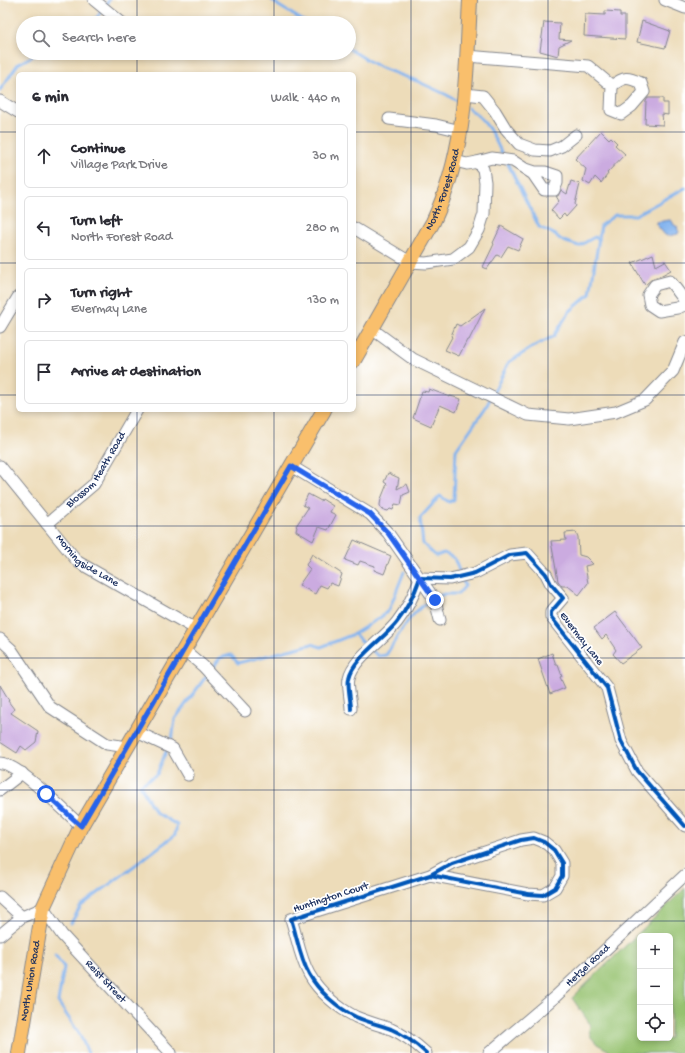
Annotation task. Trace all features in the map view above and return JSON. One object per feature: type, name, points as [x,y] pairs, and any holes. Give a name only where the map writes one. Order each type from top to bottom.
[{"type":"main road","name":"North Forest Road","points":[[356,357],[410,262],[442,201],[455,161],[461,130],[465,94],[470,0]]},
{"type":"main road","points":[[44,908],[81,826],[323,412]]},
{"type":"main road","name":"North Union Road","points":[[18,1053],[44,908]]},
{"type":"street","points":[[94,0],[113,16]]},
{"type":"street","points":[[665,0],[685,8]]},
{"type":"street","points":[[467,56],[588,66],[612,86]]},
{"type":"street","points":[[465,94],[483,96],[495,111],[506,129],[519,144],[535,150],[550,151],[562,146],[576,134]]},
{"type":"street","points":[[0,101],[16,111]]},
{"type":"street","points":[[389,119],[461,130]]},
{"type":"street","points":[[455,161],[467,164],[492,158],[513,161],[526,169]]},
{"type":"street","points":[[356,229],[410,262],[426,263],[453,259],[469,247],[484,214],[485,182],[483,169],[477,162]]},
{"type":"street","points":[[685,301],[670,281],[655,285],[648,295],[650,305],[659,311],[685,305]]},
{"type":"street","points":[[0,327],[16,300]]},
{"type":"street","points":[[372,329],[414,359],[528,414],[569,419],[616,412],[645,400],[673,371],[685,342]]},
{"type":"street","name":"Blossom Heath Road","points":[[47,524],[94,484],[136,412]]},
{"type":"street","name":"Morningside Lane","points":[[0,466],[78,562],[196,629]]},
{"type":"street","points":[[291,466],[370,514],[388,533],[435,600],[440,620]]},
{"type":"street","name":"Evermay Lane","points":[[420,578],[450,579],[475,573],[510,555],[528,553],[546,574],[551,584],[563,598],[551,612],[551,617],[607,688],[621,741],[637,771],[685,826]]},
{"type":"street","points":[[351,709],[349,678],[358,659],[381,640],[397,622],[411,601],[420,578]]},
{"type":"street","points":[[0,639],[11,649],[50,707],[107,744],[128,747]]},
{"type":"street","points":[[184,650],[202,666],[245,710]]},
{"type":"street","points":[[137,732],[173,750],[188,775]]},
{"type":"street","points":[[0,763],[5,762],[22,773],[81,826]]},
{"type":"street","points":[[0,790],[22,773]]},
{"type":"street","name":"Huntington Court","points":[[426,1053],[404,1035],[356,1017],[328,997],[316,985],[309,974],[291,919],[430,875],[452,862],[522,840],[534,838],[544,842],[554,850],[562,863],[562,876],[555,888],[543,895],[528,894],[430,875]]},
{"type":"street","name":"Hetzel Road","points":[[489,1053],[556,996],[685,875]]},
{"type":"street","points":[[0,897],[22,917]]},
{"type":"street","points":[[0,935],[22,917],[44,908]]},
{"type":"street","name":"Reist Street","points":[[44,908],[62,935],[171,1053]]},
{"type":"green space","points":[[685,888],[685,1053],[607,1053],[609,1051],[608,1050],[597,1044],[591,1037],[589,1031],[590,1024],[572,998],[637,935],[637,1041],[673,1041],[673,933],[639,933]]},
{"type":"water","points":[[670,220],[678,227],[677,229],[679,231],[678,234],[668,236],[665,235],[656,222]]},
{"type":"building","points":[[605,11],[620,12],[620,16],[625,16],[625,39],[584,36],[585,14],[605,15]]},
{"type":"building","points":[[642,21],[670,31],[665,48],[637,42]]},
{"type":"building","points":[[544,22],[560,23],[559,39],[571,40],[559,46],[558,56],[540,51]]},
{"type":"building","points":[[648,98],[663,98],[663,103],[668,103],[668,115],[662,114],[663,125],[645,124],[646,101]]},
{"type":"building","points":[[601,131],[609,139],[611,137],[617,143],[615,145],[625,154],[607,173],[608,174],[601,183],[595,177],[590,185],[583,181],[586,169],[575,159]]},
{"type":"building","points":[[571,181],[580,184],[575,204],[576,206],[566,217],[564,214],[559,219],[551,210],[559,201],[556,196],[558,196],[561,190],[567,194]]},
{"type":"building","points":[[501,226],[523,239],[518,250],[508,246],[501,257],[497,255],[487,269],[483,267]]},
{"type":"building","points":[[653,254],[656,266],[665,261],[671,270],[653,278],[645,285],[632,263]]},
{"type":"building","points":[[485,308],[459,356],[445,350],[452,337],[451,336],[456,324],[460,326]]},
{"type":"building","points":[[429,389],[450,397],[461,399],[456,412],[440,405],[431,426],[413,418],[422,391],[428,392]]},
{"type":"building","points":[[388,473],[399,478],[397,489],[407,484],[410,492],[403,495],[401,505],[395,504],[393,510],[390,509],[388,511],[381,509],[380,505],[387,484],[384,482]]},
{"type":"building","points":[[308,494],[321,501],[322,499],[333,506],[330,512],[336,515],[328,530],[319,527],[313,541],[296,531],[296,526],[308,508],[303,505]]},
{"type":"building","points":[[576,532],[578,537],[579,555],[586,557],[593,564],[585,566],[588,583],[579,595],[568,586],[562,586],[558,581],[551,541],[566,540],[565,533]]},
{"type":"building","points":[[354,540],[391,556],[384,574],[374,570],[375,566],[360,561],[358,565],[345,560]]},
{"type":"building","points":[[312,554],[342,574],[338,586],[330,583],[327,588],[320,585],[315,594],[299,585],[310,569],[306,565]]},
{"type":"building","points":[[615,612],[642,648],[621,663],[613,654],[616,650],[606,635],[602,639],[594,628]]},
{"type":"building","points":[[552,653],[556,665],[558,665],[562,676],[560,677],[565,688],[550,694],[538,659]]},
{"type":"building","points":[[0,685],[14,709],[11,713],[38,731],[36,742],[26,750],[21,746],[17,753],[0,742]]},
{"type":"waterway","points":[[98,16],[109,0]]},
{"type":"waterway","points":[[272,0],[295,16]]},
{"type":"waterway","points":[[356,53],[379,67],[417,81],[447,95],[460,103]]},
{"type":"waterway","points":[[0,90],[18,64],[25,60]]},
{"type":"waterway","points":[[468,108],[486,124],[504,158]]},
{"type":"waterway","points":[[507,162],[539,227],[552,233],[563,241],[579,246],[595,237],[599,240]]},
{"type":"waterway","points":[[437,597],[444,594],[458,594],[465,586],[454,558],[444,553],[436,556],[423,544],[420,518],[440,496],[449,502],[454,500],[456,450],[486,407],[509,362],[554,336],[569,312],[590,294],[601,225],[615,215],[636,215],[685,188]]},
{"type":"waterway","points":[[354,634],[381,617],[389,610],[404,572]]},
{"type":"waterway","points":[[211,670],[220,658],[231,655],[238,663],[312,644],[321,647],[354,634],[378,656],[386,655],[412,617],[425,604],[432,600]]},
{"type":"waterway","points":[[71,923],[81,906],[175,835],[177,825],[155,812],[140,785],[157,774],[173,734],[175,719],[207,675]]},
{"type":"waterway","points":[[55,955],[64,967],[58,1002],[80,1035],[88,1053]]},
{"type":"cycle path","points":[[351,709],[349,678],[356,663],[401,617],[420,578],[450,579],[475,573],[510,555],[527,553],[546,574],[551,584],[563,598],[551,612],[551,617],[607,688],[621,741],[637,771],[685,826]]},
{"type":"cycle path","points":[[426,1053],[396,1031],[360,1019],[349,1013],[324,993],[313,981],[306,968],[291,919],[430,875],[452,863],[521,840],[534,838],[544,842],[554,850],[562,863],[562,876],[555,888],[543,895],[528,894],[430,875]]},
{"type":"route","points":[[46,794],[81,826],[291,466],[370,514],[388,533],[435,600]]}]
